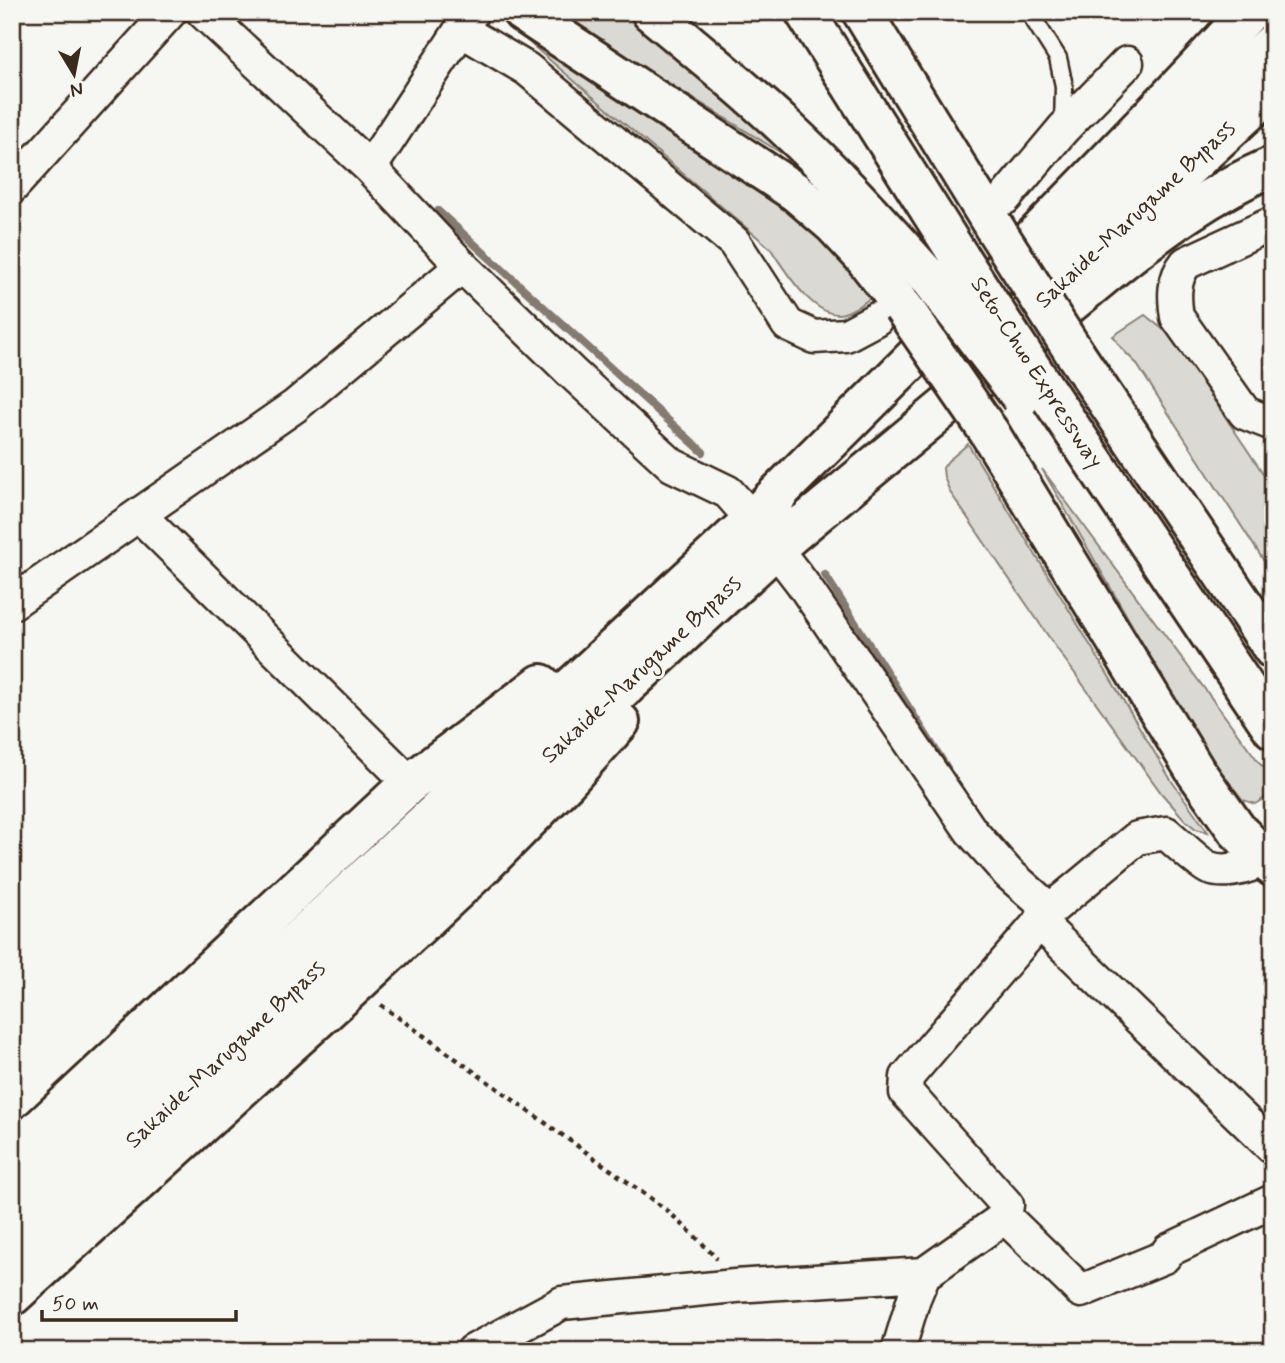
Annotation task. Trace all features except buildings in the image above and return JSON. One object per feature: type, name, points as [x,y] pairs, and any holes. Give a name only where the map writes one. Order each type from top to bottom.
[{"type":"main road","points":[[522,12],[797,193],[833,224],[863,256],[890,313],[989,432],[1196,772],[1237,830],[1270,860]]},
{"type":"main road","points":[[650,12],[785,127],[858,199],[946,269],[1273,729]]},
{"type":"main road","name":"Seto-Chuo Expressway","points":[[805,12],[946,269]]},
{"type":"main road","name":"Seto-Chuo Expressway","points":[[862,12],[1000,212],[1074,352],[1273,649]]},
{"type":"main road","points":[[12,1296],[354,986],[482,867],[566,782],[764,534],[1050,222],[1249,12]]},
{"type":"main road","name":"Sakaide-Marugame Bypass","points":[[12,1252],[764,534],[1273,43]]},
{"type":"main road","name":"Sakaide-Marugame Bypass","points":[[12,1203],[764,534],[1273,89]]},
{"type":"main road","points":[[12,1155],[409,784],[764,534],[1153,236],[1191,209],[1273,166]]},
{"type":"street","points":[[12,187],[170,12]]},
{"type":"street","points":[[203,12],[370,168],[462,266],[672,465],[728,492],[802,583],[971,831],[1045,916],[1273,1148]]},
{"type":"street","points":[[370,168],[467,21],[734,242],[788,326],[814,337],[846,335],[890,313]]},
{"type":"street","points":[[1000,212],[1063,129],[1127,63]]},
{"type":"street","points":[[1273,223],[1186,263],[1178,272],[1174,300],[1177,317],[1244,413],[1273,424]]},
{"type":"street","points":[[12,603],[295,406],[462,266]]},
{"type":"street","points":[[139,515],[390,762],[409,784]]},
{"type":"street","points":[[473,1351],[562,1303],[735,1286],[924,1274],[1005,1217],[1007,1205],[906,1092],[907,1077],[1045,916],[1137,838],[1166,833],[1209,868],[1244,868],[1270,860]]},
{"type":"street","points":[[1005,1217],[1080,1291],[1164,1257],[1169,1250],[1273,1201]]},
{"type":"street","points":[[898,1351],[924,1274]]},
{"type":"lane","points":[[1029,12],[1058,58],[1064,86],[1063,129]]},
{"type":"path","points":[[354,986],[668,1212],[724,1266],[735,1286]]},
{"type":"shaded area","points":[[559,12],[628,12],[653,30],[799,164],[633,61]]},
{"type":"shaded area","points":[[518,33],[738,177],[789,207],[833,244],[876,295],[847,312],[836,314],[813,303],[802,293],[770,248]]},
{"type":"shaded area","points":[[1145,315],[1170,335],[1273,488],[1273,575],[1136,363],[1113,336]]},
{"type":"shaded area","points":[[968,444],[1171,780],[1208,832],[1196,829],[1185,820],[1162,794],[1055,646],[950,492],[943,468]]},
{"type":"shaded area","points":[[1042,469],[1261,765],[1273,771],[1273,793],[1255,804],[1243,800],[1206,753]]},
{"type":"waterway","points":[[438,211],[703,452]]},
{"type":"waterway","points":[[825,575],[947,768]]}]
